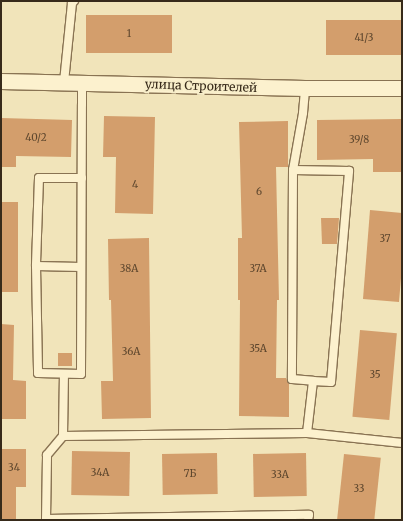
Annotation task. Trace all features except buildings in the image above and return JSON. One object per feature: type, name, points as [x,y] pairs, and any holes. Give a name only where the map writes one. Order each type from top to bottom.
[{"type":"street","name":"улица Строителей","points":[[1,81],[305,88],[402,88]]},
{"type":"lane","points":[[64,82],[72,3],[74,1]]},
{"type":"lane","points":[[82,82],[82,178],[82,267],[81,374],[64,375],[38,373],[36,266],[39,178],[82,178]]},
{"type":"lane","points":[[293,170],[349,171],[331,382],[292,379],[293,170],[305,88]]},
{"type":"lane","points":[[36,266],[82,267]]},
{"type":"lane","points":[[64,375],[63,436],[47,455],[46,520],[309,515],[308,520]]},
{"type":"lane","points":[[307,433],[314,381]]},
{"type":"lane","points":[[63,436],[307,433],[402,444]]}]
